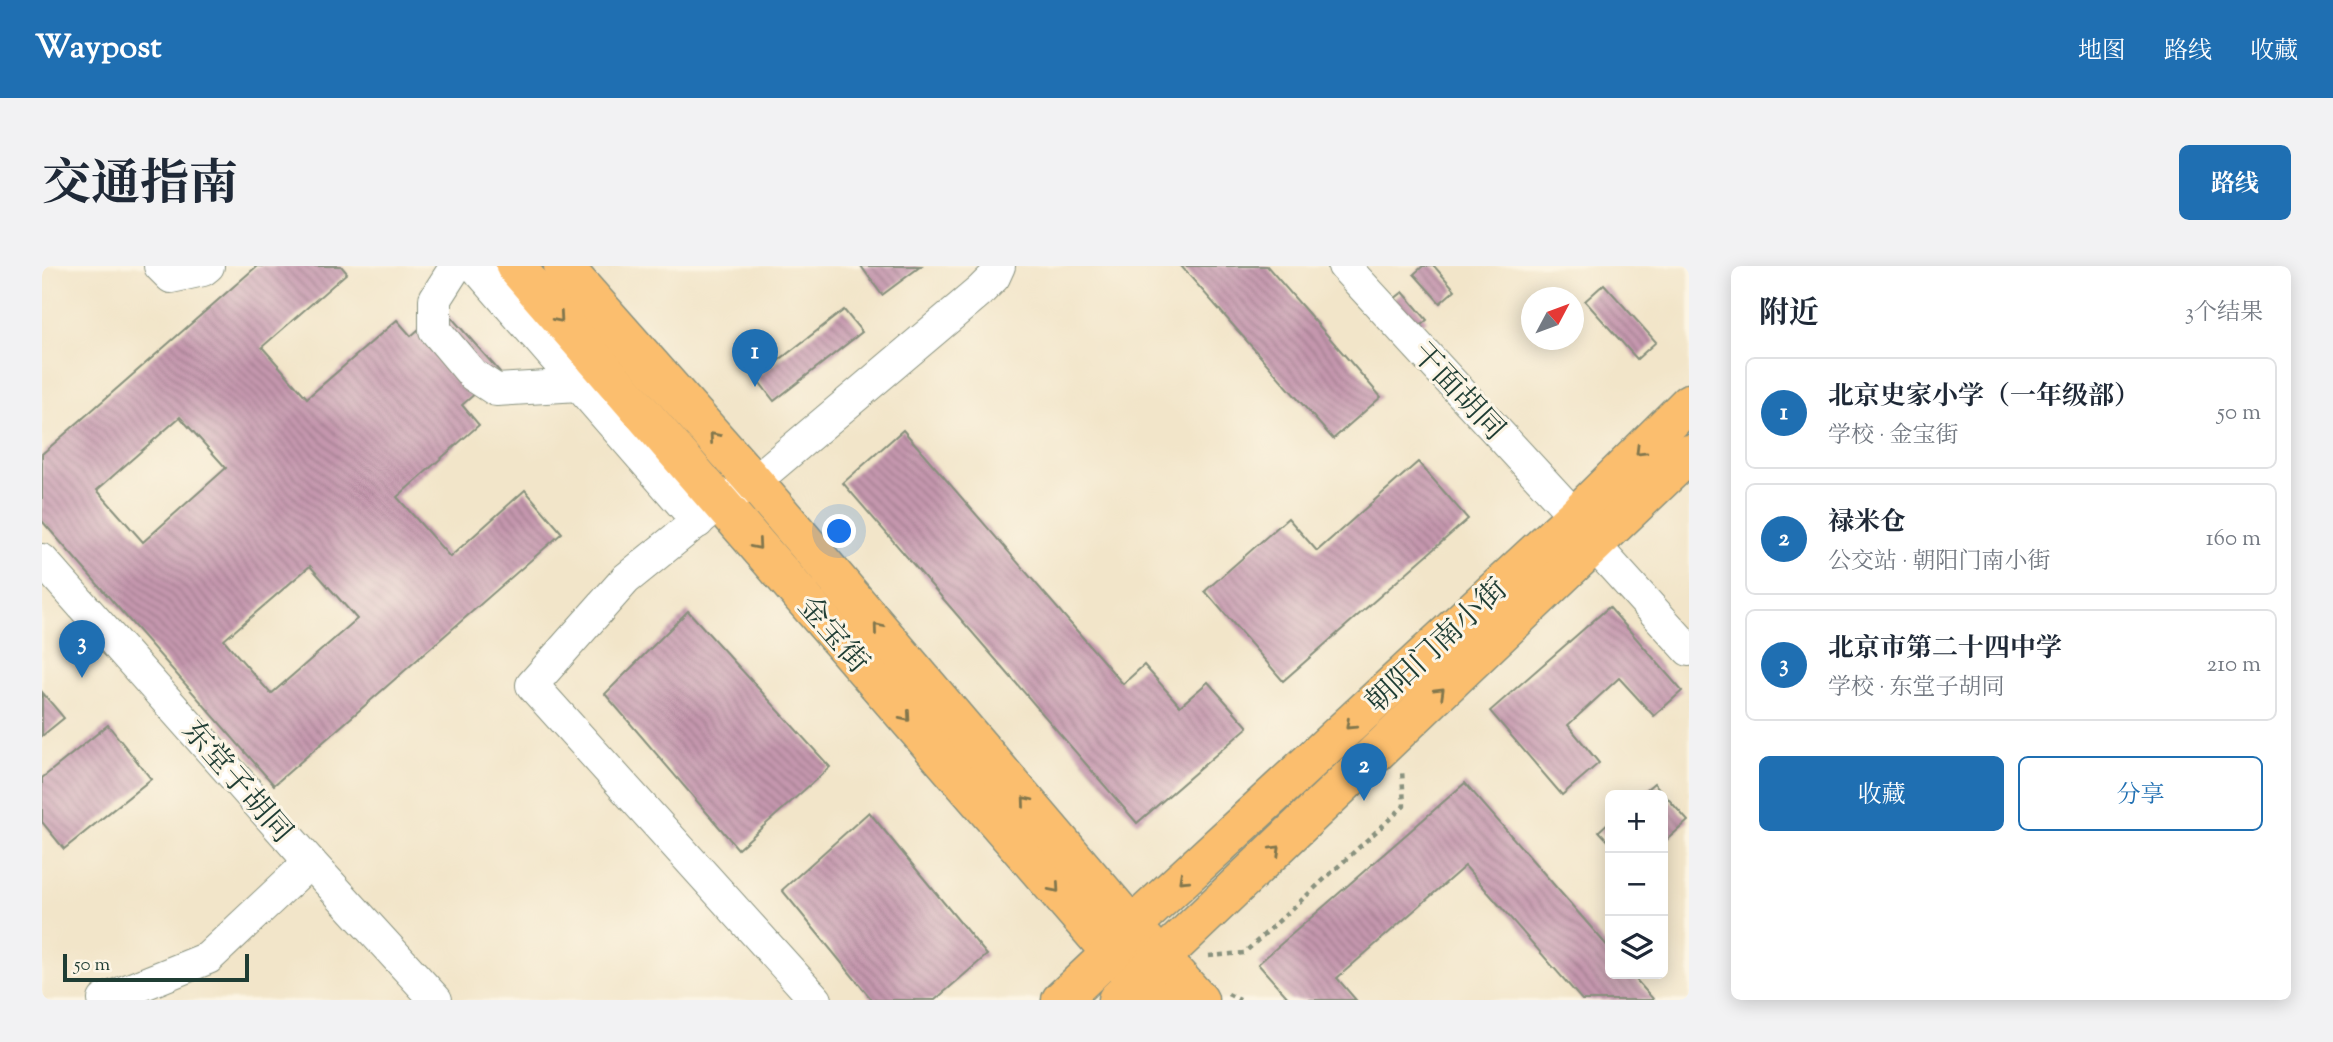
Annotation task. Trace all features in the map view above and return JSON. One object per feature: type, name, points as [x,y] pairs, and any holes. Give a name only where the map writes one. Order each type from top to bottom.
[{"type":"main road","name":"金宝街","points":[[514,266],[709,512],[1121,939]]},
{"type":"main road","name":"金宝街","points":[[563,266],[754,482],[1121,939],[1143,985],[1199,1000]]},
{"type":"main road","name":"朝阳门南小街","points":[[1143,985],[1399,731],[1584,531],[1689,403]]},
{"type":"main road","name":"朝阳门南小街","points":[[1060,1000],[1121,939],[1584,531],[1689,454]]},
{"type":"street","points":[[160,266],[171,277],[203,271],[208,266]]},
{"type":"street","points":[[456,266],[435,299],[435,330],[473,375],[496,390],[579,385]]},
{"type":"street","points":[[475,266],[579,385],[709,512]]},
{"type":"street","points":[[816,1000],[532,685],[626,579],[709,512],[754,482],[980,291],[994,277],[999,266]]},
{"type":"street","name":"干面胡同","points":[[1343,266],[1689,650]]},
{"type":"street","name":"东堂子胡同","points":[[42,560],[436,1000]]},
{"type":"street","points":[[104,1000],[208,958],[310,862]]},
{"type":"path","points":[[1143,985],[1244,953],[1404,806],[1399,731]]},
{"type":"building","points":[[257,266],[341,266],[347,273],[262,347],[307,398],[397,320],[411,336],[443,308],[500,372],[462,405],[479,425],[397,497],[450,557],[525,490],[562,533],[274,785],[42,521],[42,454]],"holes":[[[180,417],[226,468],[143,542],[97,490]],[[310,566],[357,619],[271,694],[224,640]]]},
{"type":"building","points":[[861,266],[921,266],[882,295]]},
{"type":"building","points":[[1181,266],[1267,266],[1381,397],[1333,439]]},
{"type":"building","points":[[1423,266],[1434,266],[1455,290],[1440,303],[1414,274]]},
{"type":"building","points":[[1604,284],[1656,342],[1637,359],[1585,301]]},
{"type":"building","points":[[1403,292],[1427,320],[1414,331],[1389,303]]},
{"type":"building","points":[[844,310],[862,332],[774,401],[756,378]]},
{"type":"building","points":[[903,430],[1123,684],[1144,665],[1180,706],[1208,682],[1248,727],[1137,823],[843,483]]},
{"type":"building","points":[[1418,462],[1468,519],[1283,681],[1205,591],[1288,518],[1317,551]]},
{"type":"building","points":[[1609,607],[1682,691],[1654,716],[1619,678],[1568,725],[1599,763],[1562,795],[1490,711]]},
{"type":"building","points":[[688,611],[830,767],[738,849],[605,694]]},
{"type":"building","points":[[42,692],[64,718],[42,736]]},
{"type":"building","points":[[108,725],[151,779],[64,849],[42,822],[42,778]]},
{"type":"building","points":[[1465,783],[1605,943],[1605,979],[1635,979],[1654,1000],[1582,1000],[1465,866],[1337,978],[1356,1000],[1290,1000],[1258,964]]},
{"type":"building","points":[[1654,783],[1660,790],[1646,790]]},
{"type":"building","points":[[1668,799],[1688,821],[1668,839]]},
{"type":"building","points":[[869,812],[987,955],[935,1000],[872,1000],[782,890]]},
{"type":"building","points":[[1605,826],[1605,838],[1599,831]]},
{"type":"place","name":"北京史家小学（一年级部）","points":[[755,387]]},
{"type":"place","name":"北京市第二十四中学","points":[[82,678]]},
{"type":"place","name":"禄米仓","points":[[1364,801]]}]
